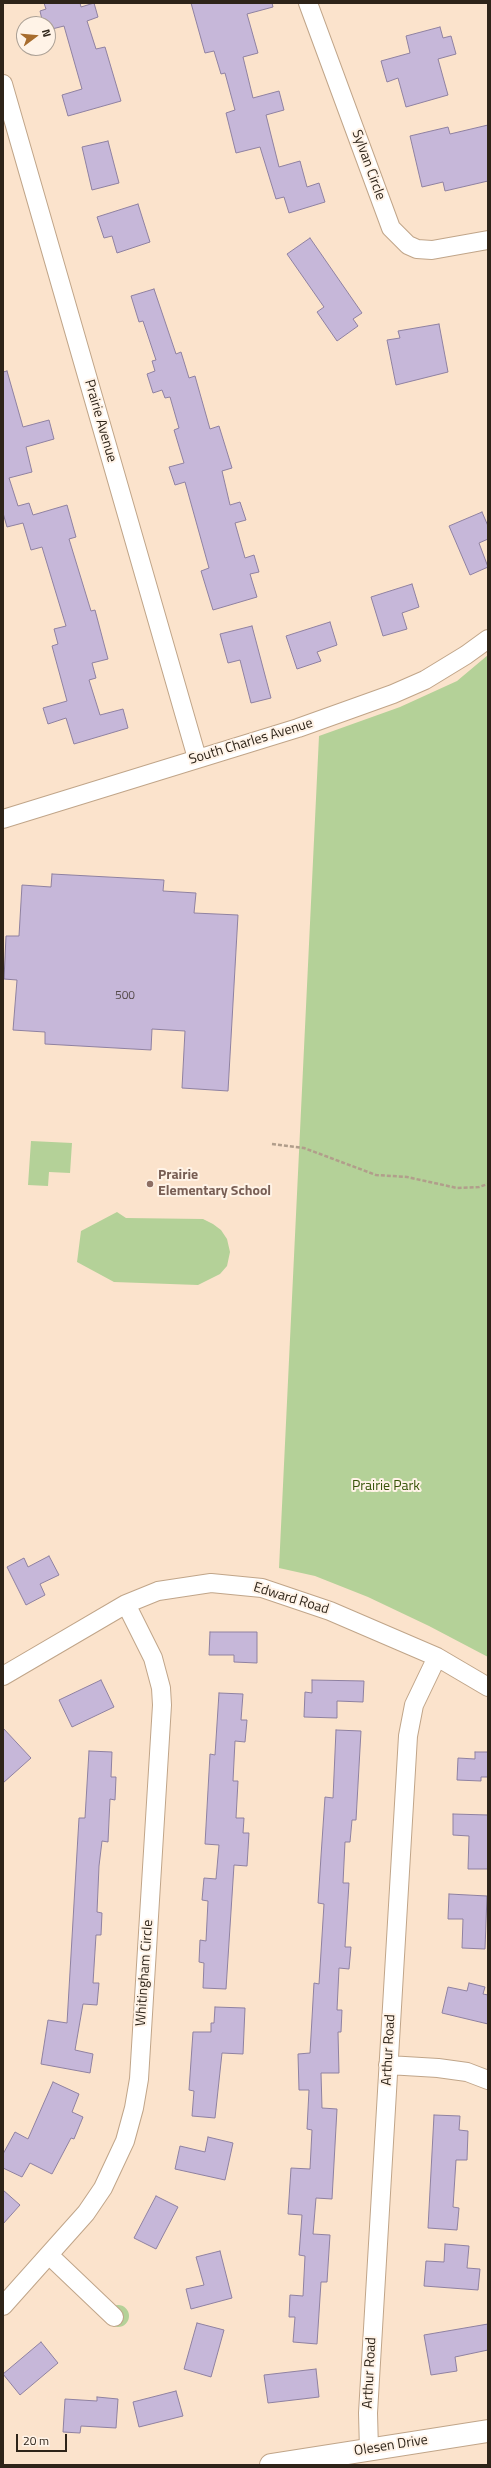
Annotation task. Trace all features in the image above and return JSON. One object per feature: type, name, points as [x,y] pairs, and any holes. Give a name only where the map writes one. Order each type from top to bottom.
[{"type":"street","name":"Sylvan Circle","points":[[308,3],[395,232],[408,245],[418,249],[432,250],[488,240]]},
{"type":"street","name":"Prairie Avenue","points":[[3,84],[197,758]]},
{"type":"street","name":"South Charles Avenue","points":[[3,819],[298,728],[393,694],[446,668],[488,639]]},
{"type":"street","name":"Edward Road","points":[[3,1676],[126,1604],[158,1591],[191,1584],[235,1584],[262,1588],[330,1611],[437,1656],[488,1687]]},
{"type":"street","name":"Whitingham Circle","points":[[3,2306],[50,2256],[86,2213],[103,2188],[125,2141],[134,2108],[139,2078],[162,1705],[161,1688],[155,1665],[126,1604]]},
{"type":"street","name":"Arthur Road","points":[[368,2450],[368,2413],[388,2065],[410,1720],[419,1691],[437,1656]]},
{"type":"street","points":[[388,2065],[438,2068],[467,2072],[488,2080]]},
{"type":"street","points":[[50,2256],[114,2317]]},
{"type":"street","name":"Olesen Drive","points":[[270,2465],[488,2431]]},
{"type":"path","points":[[272,1144],[304,1148],[376,1175],[407,1178],[457,1188],[479,1187],[488,1184]]},
{"type":"green space","name":"Prairie Park","points":[[488,655],[488,1657],[429,1626],[368,1597],[315,1576],[279,1568],[319,736],[400,707],[457,681]]},
{"type":"green space","points":[[31,1141],[72,1143],[70,1173],[49,1172],[48,1186],[28,1185]]},
{"type":"green space","points":[[117,1212],[126,1218],[203,1219],[221,1230],[227,1239],[230,1252],[227,1266],[220,1274],[198,1285],[114,1282],[77,1262],[81,1231]]},
{"type":"green space","points":[[118,2305],[126,2308],[129,2316],[126,2324],[118,2327],[110,2324],[107,2316],[110,2308]]},
{"type":"building","points":[[44,3],[80,3],[81,7],[94,3],[98,17],[87,21],[96,49],[105,47],[121,101],[68,116],[62,95],[82,89],[64,26],[56,28],[56,16],[41,16],[40,11],[46,9]]},
{"type":"building","points":[[191,3],[272,3],[273,7],[247,14],[258,53],[243,57],[253,98],[279,91],[284,110],[266,115],[279,167],[300,161],[307,187],[319,183],[325,202],[289,213],[284,197],[276,199],[260,147],[236,153],[226,113],[235,110],[225,73],[221,74],[214,51],[205,53]]},
{"type":"building","points":[[440,27],[443,38],[451,36],[456,54],[438,59],[448,95],[406,107],[398,78],[387,82],[381,61],[410,53],[406,36]]},
{"type":"building","points":[[488,125],[488,181],[445,191],[443,182],[422,187],[410,136],[448,127],[450,134]]},
{"type":"building","points":[[108,141],[119,183],[92,190],[82,147]]},
{"type":"building","points":[[138,204],[150,242],[117,253],[112,236],[104,238],[97,217]]},
{"type":"building","points":[[310,238],[362,313],[353,319],[358,326],[337,341],[317,312],[324,307],[287,254]]},
{"type":"building","points":[[154,289],[176,354],[181,352],[189,378],[195,376],[210,429],[219,426],[232,468],[222,471],[230,505],[240,502],[246,520],[235,523],[245,558],[254,555],[259,572],[250,574],[257,597],[213,610],[201,571],[209,568],[185,482],[175,485],[169,467],[184,463],[174,430],[179,428],[170,397],[165,398],[162,390],[153,393],[147,374],[155,371],[152,361],[156,360],[143,321],[139,322],[131,296]]},
{"type":"building","points":[[439,324],[448,372],[396,385],[387,340],[400,338],[398,331]]},
{"type":"building","points":[[7,371],[23,427],[49,420],[54,439],[26,447],[32,472],[9,478],[18,506],[29,503],[33,515],[67,505],[76,537],[69,539],[91,611],[95,610],[108,659],[92,663],[96,678],[89,680],[100,715],[123,709],[128,728],[74,744],[66,718],[48,724],[43,708],[67,701],[52,646],[58,644],[54,629],[66,626],[42,547],[31,550],[23,523],[7,527],[3,513],[3,372]]},
{"type":"building","points":[[482,512],[488,526],[488,539],[479,543],[488,567],[470,575],[449,526]]},
{"type":"building","points":[[412,584],[419,607],[402,613],[407,629],[383,636],[371,597]]},
{"type":"building","points":[[330,622],[337,645],[317,652],[321,661],[297,669],[286,636]]},
{"type":"building","points":[[252,626],[271,698],[251,703],[240,660],[228,663],[220,634]]},
{"type":"building","points":[[52,874],[164,880],[163,891],[196,893],[194,913],[238,915],[228,1091],[182,1088],[185,1031],[152,1029],[151,1050],[45,1044],[45,1032],[13,1030],[17,980],[4,979],[6,936],[19,936],[22,885],[51,887]]},
{"type":"building","points":[[49,1556],[59,1575],[40,1584],[45,1595],[26,1605],[7,1567],[24,1558],[28,1567]]},
{"type":"building","points":[[210,1632],[257,1632],[257,1663],[234,1662],[234,1655],[209,1655]]},
{"type":"building","points":[[101,1680],[114,1707],[72,1727],[59,1700]]},
{"type":"building","points":[[312,1680],[364,1681],[363,1702],[337,1701],[337,1718],[304,1717],[305,1692],[312,1693]]},
{"type":"building","points":[[219,1693],[243,1694],[241,1720],[247,1720],[245,1742],[235,1741],[233,1781],[238,1781],[236,1818],[244,1818],[243,1833],[249,1833],[247,1866],[234,1865],[226,1989],[203,1988],[204,1963],[199,1962],[200,1940],[206,1941],[208,1901],[202,1900],[204,1878],[216,1879],[219,1845],[205,1844],[210,1754],[215,1755]]},
{"type":"building","points":[[3,1728],[31,1758],[3,1783]]},
{"type":"building","points":[[336,1730],[361,1731],[356,1820],[352,1820],[350,1842],[345,1842],[343,1883],[349,1883],[345,1947],[351,1947],[349,1969],[339,1968],[337,2010],[342,2010],[341,2032],[338,2032],[339,2073],[321,2073],[322,2108],[337,2109],[332,2199],[316,2198],[313,2234],[330,2235],[327,2282],[321,2282],[317,2344],[293,2342],[295,2317],[289,2317],[290,2295],[303,2296],[305,2256],[299,2255],[302,2215],[288,2214],[291,2168],[310,2169],[312,2130],[307,2129],[309,2090],[299,2090],[298,2054],[310,2053],[314,1983],[319,1984],[324,1904],[318,1903],[321,1856],[325,1797],[333,1798]]},
{"type":"building","points":[[89,1751],[112,1752],[111,1777],[116,1777],[115,1800],[110,1799],[108,1842],[102,1841],[99,1866],[97,1912],[102,1913],[101,1935],[96,1935],[93,1983],[99,1983],[97,2005],[83,2004],[75,2050],[93,2054],[90,2073],[41,2064],[48,2020],[67,2023],[79,1818],[85,1818]]},
{"type":"building","points":[[475,1752],[488,1752],[488,1777],[481,1777],[481,1781],[457,1780],[458,1758],[475,1759]]},
{"type":"building","points":[[453,1814],[488,1815],[488,1869],[468,1869],[469,1836],[453,1835]]},
{"type":"building","points":[[449,1894],[487,1896],[485,1949],[462,1948],[463,1919],[448,1919]]},
{"type":"building","points":[[469,1983],[485,1987],[483,1994],[488,1995],[488,2024],[442,2013],[448,1987],[467,1991]]},
{"type":"building","points":[[215,2007],[245,2008],[243,2054],[222,2053],[215,2118],[192,2116],[194,2091],[189,2090],[193,2032],[211,2032],[211,2023],[214,2023]]},
{"type":"building","points":[[53,2082],[79,2094],[72,2112],[83,2117],[74,2139],[71,2138],[52,2174],[30,2163],[22,2177],[3,2168],[3,2154],[15,2132],[28,2139]]},
{"type":"building","points":[[434,2115],[460,2116],[459,2130],[468,2131],[467,2160],[456,2160],[453,2207],[459,2208],[457,2230],[428,2228]]},
{"type":"building","points":[[208,2137],[233,2143],[225,2180],[175,2169],[180,2146],[205,2152]]},
{"type":"building","points":[[3,2190],[20,2205],[3,2224]]},
{"type":"building","points":[[156,2196],[178,2207],[156,2249],[134,2238]]},
{"type":"building","points":[[445,2244],[469,2246],[467,2268],[480,2269],[478,2290],[424,2286],[426,2261],[444,2262]]},
{"type":"building","points":[[220,2251],[232,2298],[191,2309],[186,2289],[204,2285],[196,2257]]},
{"type":"building","points":[[197,2323],[224,2330],[211,2377],[184,2369]]},
{"type":"building","points":[[488,2324],[488,2350],[455,2357],[457,2371],[431,2375],[424,2335]]},
{"type":"building","points":[[41,2342],[58,2363],[20,2395],[3,2374]]},
{"type":"building","points":[[316,2369],[319,2397],[268,2403],[264,2375]]},
{"type":"building","points":[[176,2391],[183,2416],[139,2427],[133,2402]]},
{"type":"building","points":[[97,2397],[118,2399],[116,2428],[81,2426],[80,2433],[63,2432],[65,2399],[97,2401]]},
{"type":"place","name":"Prairie Elementary School","points":[[150,1184]]}]
